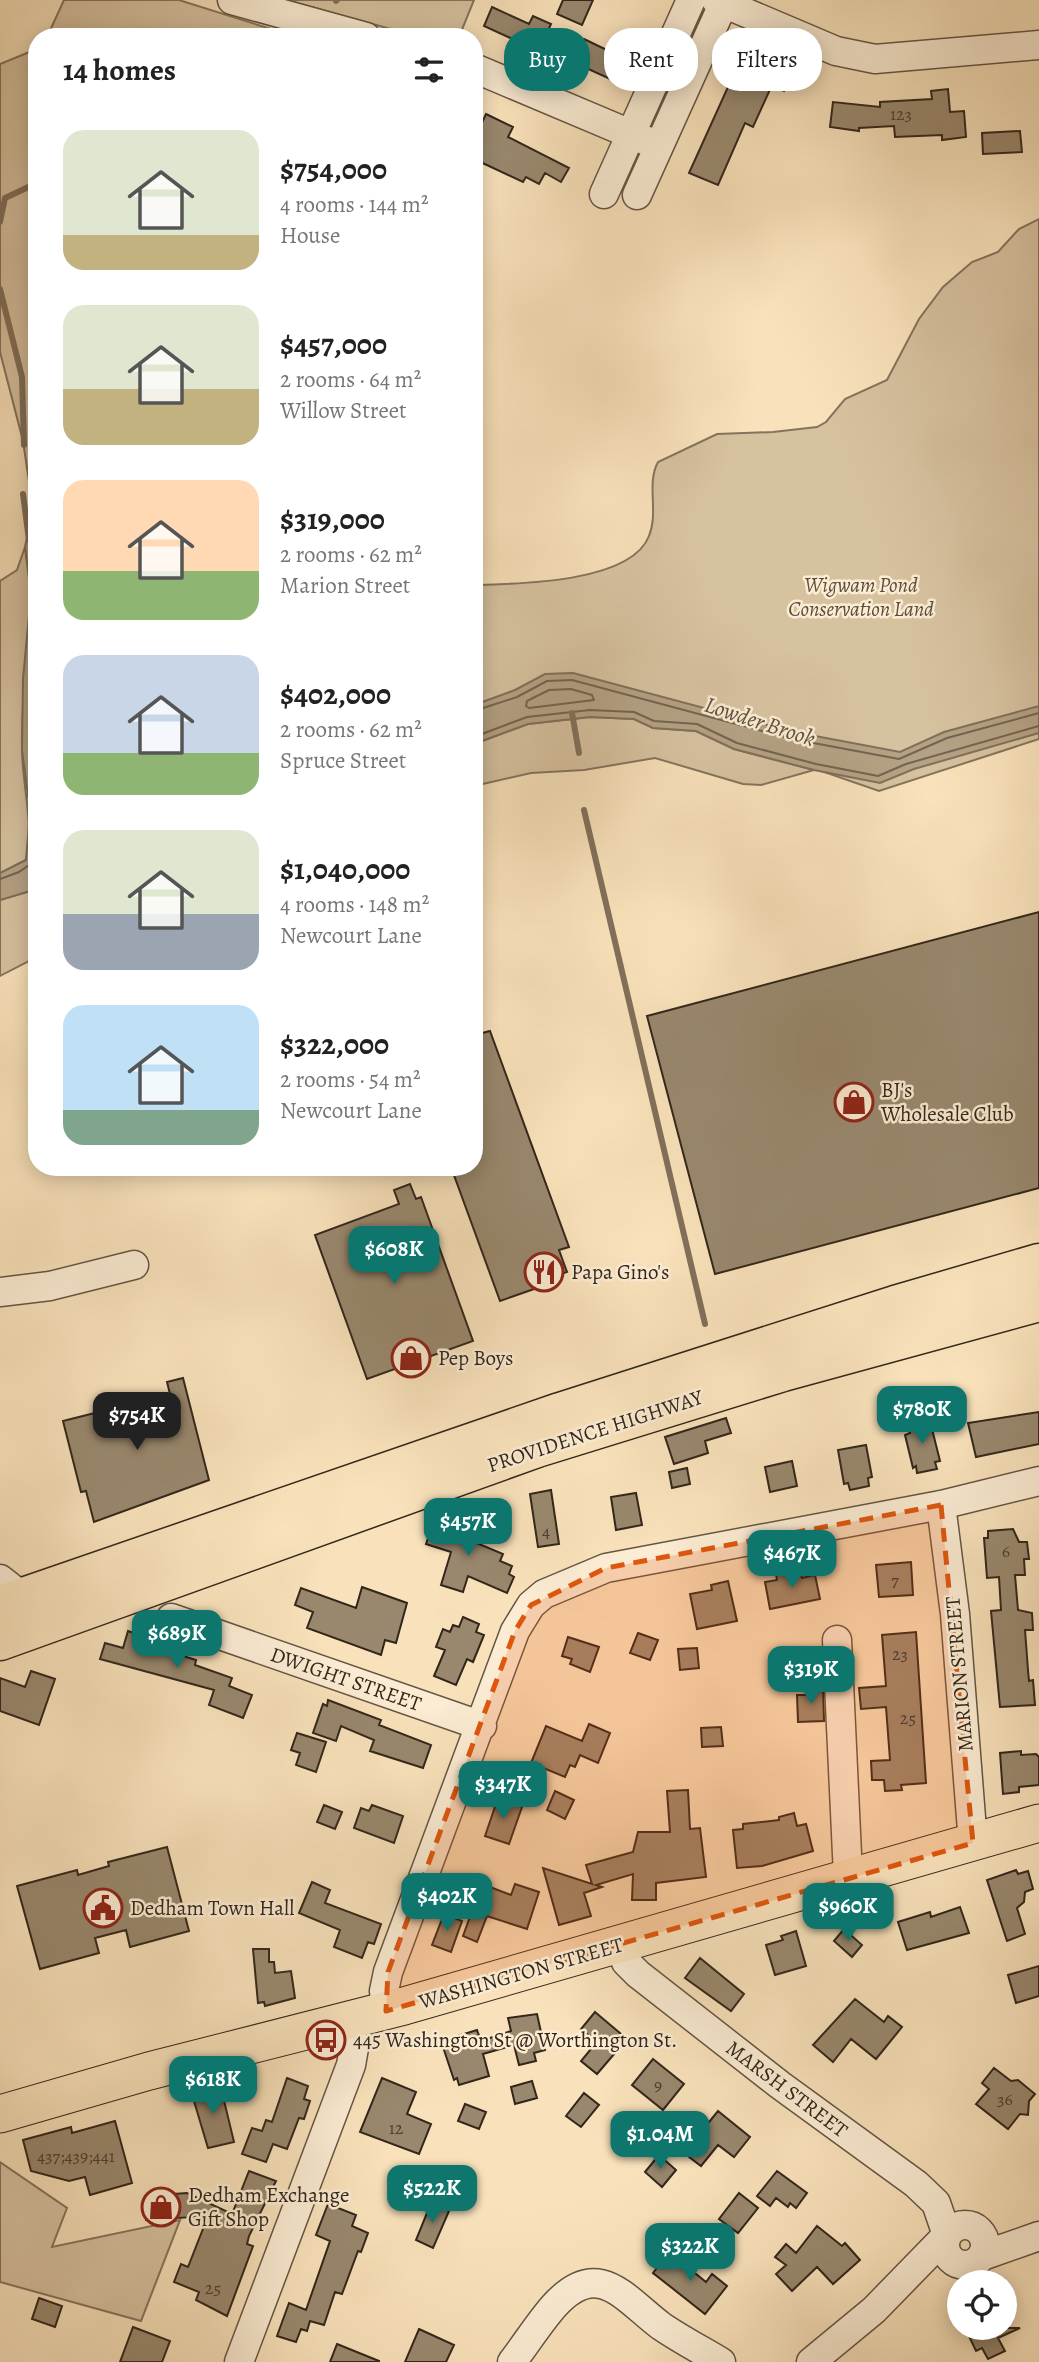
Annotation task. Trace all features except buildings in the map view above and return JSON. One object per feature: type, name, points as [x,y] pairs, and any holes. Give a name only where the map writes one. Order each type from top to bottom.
[{"type":"highway","name":"PROVIDENCE HIGHWAY","points":[[8,1594],[560,1412],[895,1305],[1039,1264]]},
{"type":"highway","name":"PROVIDENCE HIGHWAY","points":[[0,1641],[537,1448],[759,1379],[1039,1302]]},
{"type":"main road","name":"WASHINGTON STREET","points":[[0,2113],[149,2071],[387,2011],[620,1946],[1039,1823]]},
{"type":"street","points":[[232,0],[333,28]]},
{"type":"street","points":[[604,194],[691,0]]},
{"type":"street","points":[[637,195],[721,1],[825,47],[875,59],[1039,45]]},
{"type":"street","points":[[483,72],[659,146]]},
{"type":"street","points":[[0,1292],[50,1286],[134,1265]]},
{"type":"street","points":[[387,2011],[384,1991],[387,1972],[482,1726],[515,1631],[531,1605],[544,1594],[606,1568],[941,1505],[1039,1481]]},
{"type":"street","name":"MARION STREET","points":[[941,1505],[955,1614],[973,1843]]},
{"type":"street","name":"DWIGHT STREET","points":[[171,1618],[482,1726]]},
{"type":"street","points":[[837,1640],[848,1877]]},
{"type":"street","name":"MARSH STREET","points":[[620,1946],[626,1962],[638,1974],[930,2195],[947,2235]]},
{"type":"street","points":[[239,2362],[351,2065],[355,2048],[350,2020]]},
{"type":"street","points":[[947,2235],[946,2253],[954,2262],[966,2265],[982,2245],[1039,2222]]},
{"type":"street","points":[[811,2362],[896,2288],[947,2235],[964,2225],[977,2229],[982,2245]]},
{"type":"street","points":[[982,2245],[1039,2236]]},
{"type":"street","points":[[896,2288],[954,2262]]},
{"type":"street","points":[[512,2362],[555,2305],[581,2287],[601,2282],[619,2289],[662,2326],[721,2362]]},
{"type":"highlighted area","points":[[941,1505],[973,1843],[386,2011],[388,1972],[515,1631],[531,1605],[606,1568]]},
{"type":"green space","points":[[64,0],[179,0],[268,28],[51,28]]},
{"type":"green space","points":[[287,0],[474,0],[463,28],[387,28]]},
{"type":"green space","points":[[27,53],[28,475],[23,441],[0,352],[0,64]]},
{"type":"green space","name":"Wigwam Pond Conservation Land","points":[[1039,219],[1039,739],[879,791],[587,690],[483,728],[483,585],[571,578],[597,572],[638,552],[652,527],[653,479],[658,462],[717,434],[773,432],[817,427],[826,422],[845,399],[887,380],[919,319],[943,287],[972,262],[998,252],[1019,229]]},
{"type":"green space","points":[[25,547],[28,565],[28,644],[22,761],[28,846],[26,860],[0,873],[0,581],[17,570]]},
{"type":"green space","points":[[590,717],[634,719],[653,728],[696,731],[734,749],[814,770],[761,785],[743,784],[655,758],[584,770],[531,773],[483,784],[483,741],[528,724]]},
{"type":"green space","points":[[28,892],[28,962],[0,976],[0,900]]},
{"type":"green space","points":[[0,2162],[67,2208],[52,2247],[180,2220],[141,2321],[0,2282]]},
{"type":"water","points":[[28,533],[28,570],[25,547]]},
{"type":"water","points":[[28,626],[28,796],[22,750],[23,679]]},
{"type":"water","points":[[573,673],[794,732],[900,752],[944,732],[1039,706],[1039,733],[914,769],[880,783],[814,770],[734,749],[696,731],[653,728],[634,719],[590,717],[528,724],[483,741],[483,702],[515,690],[545,674]]},
{"type":"water","points":[[28,836],[28,892],[0,900],[0,873],[26,860]]},
{"type":"waterway","points":[[0,222],[5,198],[28,187]]},
{"type":"waterway","points":[[0,289],[22,377],[24,445]]},
{"type":"waterway","points":[[23,494],[28,532]]},
{"type":"waterway","points":[[572,713],[579,753]]},
{"type":"waterway","points":[[584,810],[705,1324]]},
{"type":"place","name":"BJ's Wholesale Club","points":[[854,1102]]},
{"type":"place","name":"Papa Gino's","points":[[544,1272]]},
{"type":"place","name":"Pep Boys","points":[[411,1358]]},
{"type":"place","name":"Dedham Town Hall","points":[[103,1908]]},
{"type":"place","name":"445 Washington St @ Worthington St.","points":[[326,2040]]},
{"type":"place","name":"Dedham Exchange Gift Shop","points":[[161,2207]]},
{"type":"water label","name":"Lowder Brook","points":[[760,721]]}]
